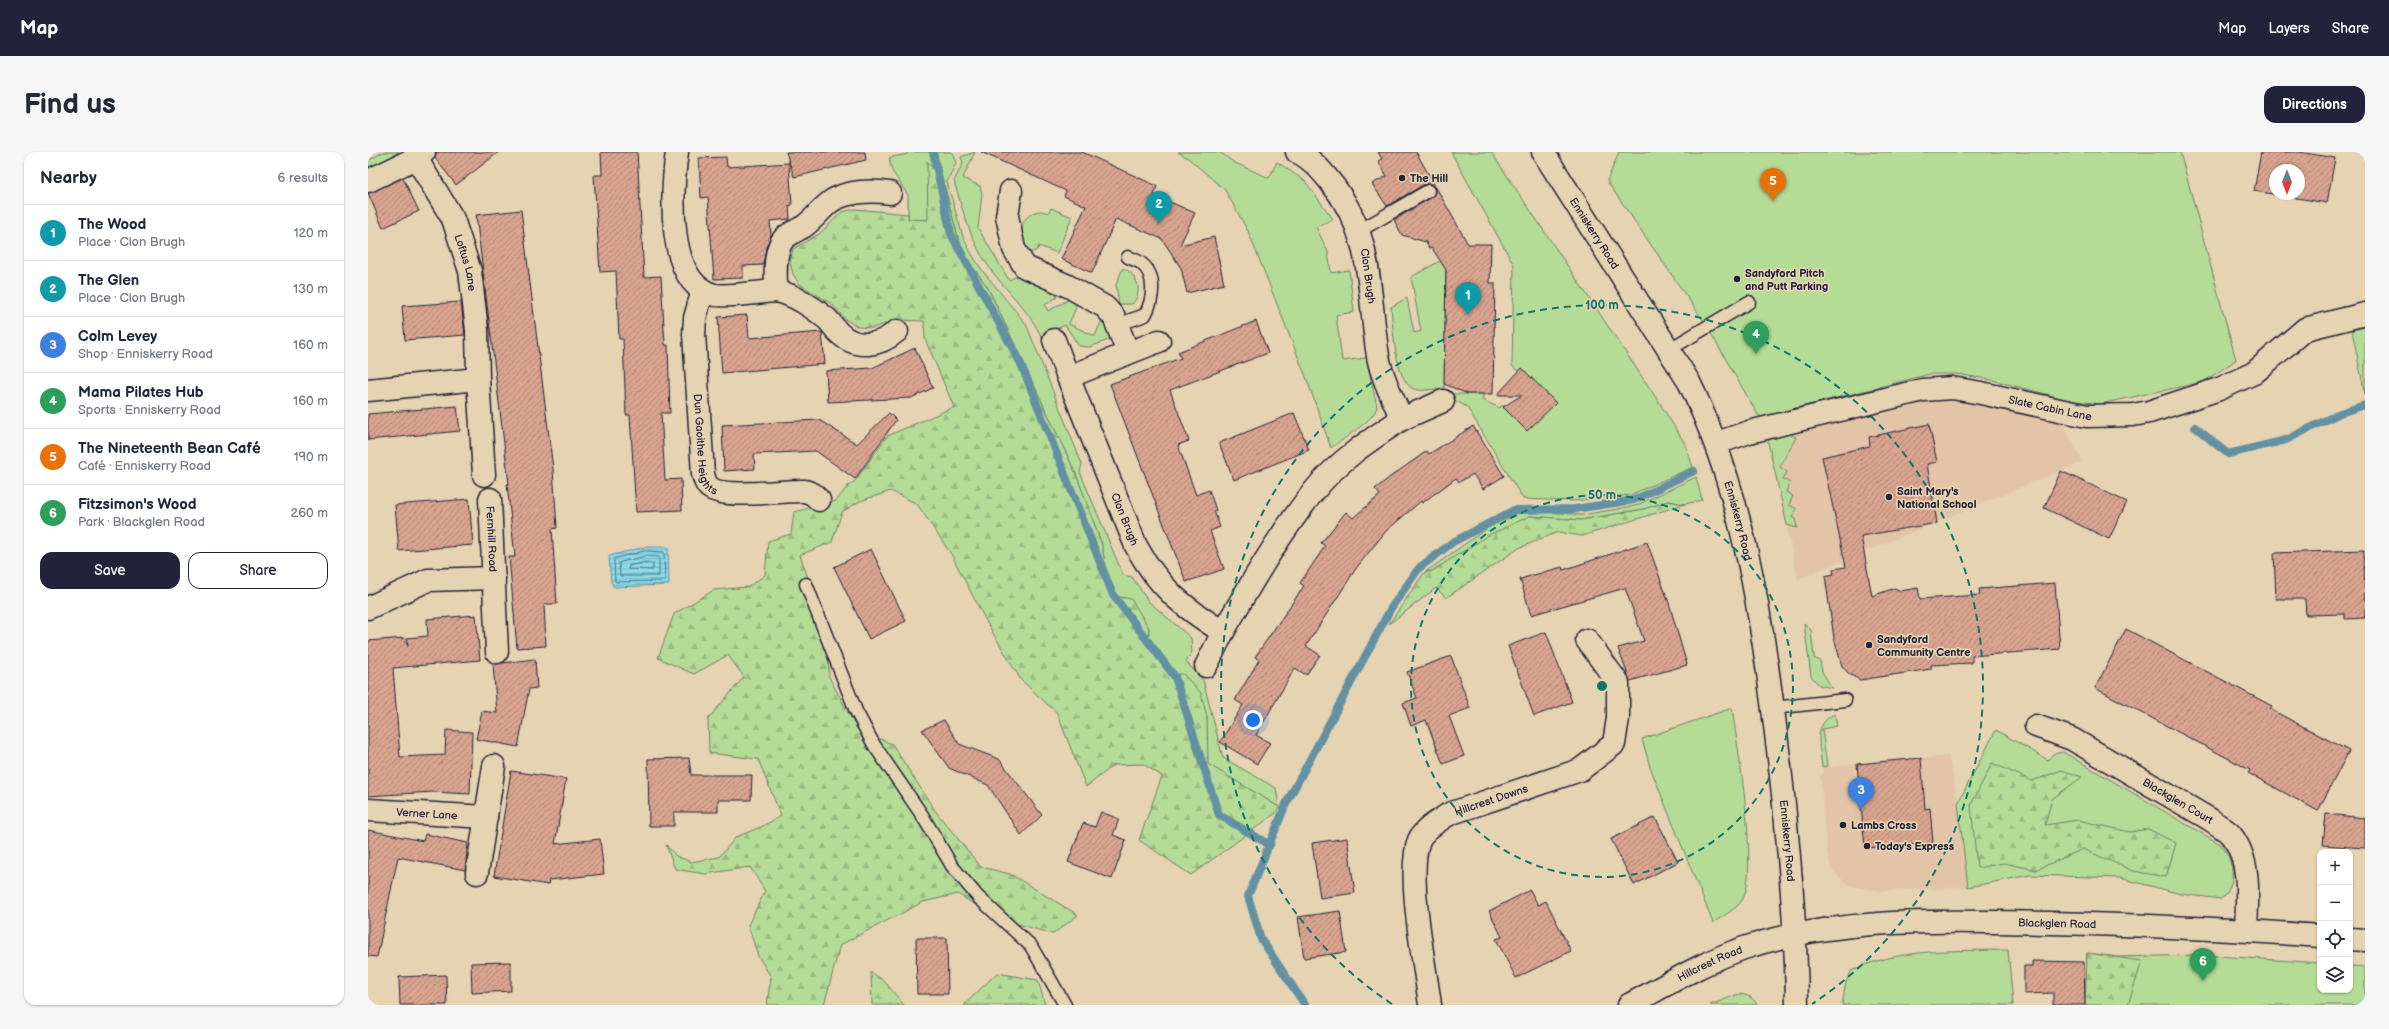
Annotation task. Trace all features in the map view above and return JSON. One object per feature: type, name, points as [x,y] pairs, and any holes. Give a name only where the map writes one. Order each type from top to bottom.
[{"type":"street","points":[[677,152],[674,176],[675,236],[679,257],[692,279],[703,290],[715,295],[776,291],[784,292],[826,319],[850,341],[866,345],[886,341],[897,331]]},
{"type":"street","name":"Clon Brugh","points":[[1297,152],[1324,174],[1342,196],[1364,242],[1380,364],[1402,419]]},
{"type":"street","name":"Enniskerry Road","points":[[1543,152],[1670,349],[1689,382],[1717,443],[1745,545],[1768,662],[1793,883],[1798,1005]]},
{"type":"street","name":"Loftus Lane","points":[[368,181],[420,155],[453,219],[470,271],[477,330],[478,379],[484,475]]},
{"type":"street","points":[[776,291],[777,253],[780,243],[789,234],[803,227],[833,200],[857,193],[875,191],[890,193]]},
{"type":"street","points":[[1011,191],[1007,216],[1014,249],[1024,267],[1068,286],[1106,306],[1117,325],[1128,353]]},
{"type":"street","name":"Dun Gaoithe Heights","points":[[703,290],[694,318],[694,334],[703,474],[708,486],[717,492],[730,493],[805,491],[813,494],[819,500]]},
{"type":"street","name":"Slate Cabin Lane","points":[[1717,443],[1749,432],[1923,390],[1952,388],[2087,416],[2133,415],[2149,412],[2219,389],[2254,373],[2305,330],[2365,314]]},
{"type":"street","name":"Clon Brugh","points":[[1054,340],[1136,546],[1145,563],[1169,594],[1189,611],[1223,632]]},
{"type":"street","points":[[1068,377],[1159,341]]},
{"type":"street","points":[[368,390],[478,379]]},
{"type":"street","points":[[1206,666],[1223,632],[1315,490],[1335,469],[1365,444],[1402,419],[1443,401]]},
{"type":"street","name":"Fernhill Road","points":[[490,499],[497,652]]},
{"type":"street","name":"Fernhill Road","points":[[368,608],[428,580],[494,578]]},
{"type":"street","name":"Hillcrest Downs","points":[[1430,1005],[1415,885],[1414,861],[1420,838],[1434,825],[1450,814],[1580,770],[1614,744],[1618,718],[1618,683],[1587,640]]},
{"type":"street","name":"Blackglen Court","points":[[2036,726],[2072,739],[2211,820],[2231,834],[2243,856],[2246,878],[2246,930]]},
{"type":"street","points":[[477,873],[494,766]]},
{"type":"street","name":"Verner Lane","points":[[368,810],[486,817]]},
{"type":"street","name":"Blackglen Road","points":[[1796,936],[1847,927],[1973,921],[2246,930],[2317,936]]},
{"type":"street","name":"Hillcrest Road","points":[[1629,1005],[1726,955],[1770,941],[1796,936]]},
{"type":"street","points":[[2353,939],[2365,940]]},
{"type":"lane","points":[[1359,231],[1428,191]]},
{"type":"lane","points":[[1117,325],[1145,315],[1151,301],[1152,284],[1147,269],[1142,264],[1128,257]]},
{"type":"lane","points":[[1670,349],[1749,302]]},
{"type":"lane","points":[[806,584],[856,711],[874,745],[922,815],[952,866],[978,897],[1031,946],[1065,1005]]},
{"type":"lane","points":[[1773,708],[1845,700]]},
{"type":"shaded area","name":"Saint Mary's National School","points":[[1942,398],[1979,403],[2063,423],[2082,462],[1798,579],[1768,442],[1769,439],[1815,426]]},
{"type":"shaded area","points":[[1949,756],[1958,803],[1968,887],[1878,891],[1851,886],[1841,879],[1831,869],[1827,850],[1820,775],[1823,774],[1822,767]]},
{"type":"green space","points":[[383,152],[399,152],[368,169],[368,161]]},
{"type":"green space","points":[[907,152],[952,152],[956,163],[947,182],[963,237],[982,270],[1026,324],[1082,464],[1080,472],[1123,575],[1132,577],[1148,601],[1191,638],[1192,652],[1186,662],[1203,680],[1223,758],[1276,788],[1279,807],[1207,764],[1207,717],[1183,675],[1170,674],[1148,644],[1149,628],[1110,595],[1102,545],[1076,474],[988,288],[967,259],[958,237],[943,181],[928,162],[929,220],[908,219],[908,195],[892,171],[889,158],[907,154]]},
{"type":"green space","points":[[975,152],[963,178],[980,186],[982,194],[978,228],[1009,280],[1017,276],[1056,293],[1057,297],[1045,305],[1048,311],[1068,300],[1074,301],[1076,307],[1069,324],[1095,336],[1102,320],[1111,339],[1090,347],[1079,346],[1065,325],[1041,336],[1036,326],[1023,308],[987,264],[971,235],[954,181],[963,163],[961,157]]},
{"type":"green space","points":[[1178,152],[1220,152],[1233,162],[1269,178],[1277,162],[1305,181],[1333,219],[1316,227],[1328,252],[1331,273],[1349,270],[1354,312],[1336,315],[1342,361],[1366,358],[1377,406],[1375,412],[1365,423],[1331,448],[1306,377],[1248,231],[1225,190],[1188,158]]},
{"type":"green space","points":[[1451,152],[1491,152],[1659,402],[1685,444],[1693,467],[1630,495],[1573,501],[1523,499],[1467,407],[1444,394],[1484,394],[1482,400],[1500,408],[1502,405],[1527,431],[1519,372],[1512,366],[1514,265]]},
{"type":"green space","points":[[1619,152],[2180,152],[2236,360],[2203,382],[2100,404],[2069,400],[1992,380],[1957,374],[1930,374],[1762,417],[1758,415],[1705,323],[1607,181]]},
{"type":"green space","points":[[927,161],[943,181],[958,237],[967,259],[988,288],[1076,474],[1102,545],[1110,595],[1131,599],[1149,628],[1148,644],[1170,674],[1183,674],[1201,693],[1207,717],[1208,764],[1279,807],[1276,813],[1191,875],[1139,840],[1162,776],[1143,764],[1114,765],[1086,787],[1057,713],[1021,680],[987,623],[951,554],[917,504],[891,491],[860,501],[842,512],[832,542],[800,555],[828,635],[829,677],[857,729],[892,744],[936,812],[981,867],[1010,874],[1078,915],[1053,934],[996,918],[958,894],[923,902],[840,945],[824,1005],[767,1005],[771,977],[758,956],[748,925],[765,891],[750,867],[705,874],[675,869],[666,845],[676,856],[691,862],[719,857],[736,837],[761,827],[781,816],[758,759],[709,753],[708,719],[744,677],[728,655],[694,674],[658,658],[674,614],[714,590],[748,587],[765,575],[768,541],[791,534],[794,512],[836,501],[848,486],[855,481],[887,436],[954,407],[925,339],[924,321],[898,320],[872,328],[858,327],[845,319],[832,304],[799,284],[793,274],[790,262],[793,249],[819,234],[842,212],[855,209],[908,214],[908,219],[928,220]]},
{"type":"green space","points":[[1051,208],[1072,217],[1057,253],[1039,246],[1038,249],[1025,256],[1022,238],[1022,226],[1024,221],[1037,211],[1048,213]]},
{"type":"green space","points":[[1440,261],[1442,263],[1446,261],[1444,392],[1440,390],[1418,390],[1407,384],[1398,364],[1391,307],[1407,298],[1414,333],[1421,331],[1411,277]]},
{"type":"green space","points":[[1123,268],[1132,274],[1137,284],[1138,294],[1132,304],[1119,304],[1116,285]]},
{"type":"green space","points":[[2365,327],[2365,395],[2352,330]]},
{"type":"green space","points":[[1787,433],[1796,437],[1780,467],[1787,472],[1783,479],[1790,483],[1786,492],[1793,496],[1789,505],[1797,509],[1792,517],[1795,519],[1797,528],[1787,525],[1768,442],[1769,439]]},
{"type":"green space","points":[[1696,477],[1702,500],[1685,504],[1668,501],[1644,509],[1581,520],[1530,516],[1432,571],[1424,573],[1486,529],[1518,513],[1551,512],[1582,515],[1635,506]]},
{"type":"green space","points":[[1668,501],[1685,504],[1582,536],[1558,532],[1519,548],[1446,598],[1436,588],[1389,624],[1424,573],[1432,571],[1489,535],[1530,516],[1581,520],[1644,509]]},
{"type":"green space","points":[[1804,623],[1811,630],[1814,658],[1820,661],[1822,672],[1832,688],[1819,685],[1811,676]]},
{"type":"green space","points":[[1732,708],[1746,808],[1749,864],[1747,886],[1742,900],[1733,910],[1713,923],[1650,767],[1642,739]]},
{"type":"green space","points":[[1835,714],[1837,726],[1822,729],[1827,766],[1822,767],[1819,744],[1820,730],[1828,718]]},
{"type":"green space","points":[[1996,730],[2048,760],[2053,754],[2063,752],[2220,844],[2225,850],[2231,864],[2232,879],[2227,893],[2221,899],[2181,894],[2120,878],[2030,875],[1968,887],[1958,803]]},
{"type":"green space","points":[[1992,763],[2032,781],[2062,770],[2082,777],[2052,799],[2045,825],[2078,820],[2130,832],[2148,829],[2176,843],[2166,877],[2133,871],[2083,849],[2036,870],[2004,863],[1977,868],[1971,805]]},
{"type":"green space","points":[[2008,950],[2013,1005],[1842,1005],[1846,982],[1852,970],[1871,963],[1909,954],[1928,952]]},
{"type":"green space","points":[[2087,953],[2117,957],[2202,955],[2317,963],[2317,993],[2353,993],[2353,966],[2365,967],[2365,1005],[2085,1005]]},
{"type":"green space","points":[[2087,953],[2142,961],[2128,1005],[2085,1005]]},
{"type":"green space","points":[[871,972],[884,981],[904,1005],[872,1005]]},
{"type":"green space","points":[[997,973],[1038,980],[1045,1005],[964,1005]]},
{"type":"green space","points":[[1739,994],[1750,997],[1757,1005],[1710,1005]]},
{"type":"water","points":[[645,547],[668,547],[669,585],[614,587],[611,582],[609,556]]},
{"type":"building","points":[[436,152],[499,152],[456,185],[435,158]]},
{"type":"building","points":[[601,152],[637,152],[644,277],[661,276],[665,345],[668,345],[670,413],[661,413],[665,480],[681,479],[682,510],[636,512],[630,415],[626,415],[623,339],[619,339],[616,271],[600,272],[594,175],[602,175]]},
{"type":"building","points":[[786,152],[865,152],[866,160],[794,177]]},
{"type":"building","points":[[981,152],[1082,152],[1157,186],[1154,195],[1195,213],[1180,245],[1214,237],[1224,284],[1187,293],[1181,268],[1162,239],[1116,219],[1092,273],[1061,259],[1086,206],[1064,196],[1066,191]]},
{"type":"building","points":[[1378,152],[1416,152],[1468,244],[1491,244],[1490,283],[1495,283],[1493,394],[1468,394],[1444,384],[1446,270],[1432,248],[1429,249],[1426,242],[1402,235],[1394,220],[1432,197],[1435,188],[1431,184],[1425,184],[1387,206],[1372,184],[1387,176],[1378,161],[1382,159]]},
{"type":"building","points":[[2261,152],[2299,152],[2335,158],[2327,203],[2305,199],[2305,164],[2269,164],[2269,193],[2254,191]]},
{"type":"building","points":[[726,157],[727,167],[789,163],[792,205],[789,206],[790,219],[770,221],[771,235],[766,248],[763,265],[743,266],[743,278],[714,279],[708,197],[701,198],[699,158]]},
{"type":"building","points":[[403,178],[419,211],[383,228],[368,193]]},
{"type":"building","points":[[521,210],[553,469],[557,528],[552,529],[557,604],[544,604],[546,646],[517,648],[509,557],[515,557],[507,484],[509,484],[476,215]]},
{"type":"building","points":[[461,302],[465,335],[405,340],[402,306]]},
{"type":"building","points":[[747,315],[749,338],[822,332],[825,364],[722,373],[718,317]]},
{"type":"building","points":[[1256,321],[1268,353],[1170,390],[1189,441],[1178,445],[1196,495],[1209,490],[1216,510],[1214,511],[1220,527],[1210,531],[1224,569],[1186,582],[1110,384],[1181,358],[1178,352]]},
{"type":"building","points":[[915,348],[933,388],[911,398],[828,402],[826,371],[872,368]]},
{"type":"building","points":[[1522,368],[1556,403],[1527,431],[1503,407],[1522,395],[1497,395]]},
{"type":"building","points":[[457,406],[460,431],[368,440],[368,414]]},
{"type":"building","points":[[889,413],[896,420],[855,479],[816,451],[754,454],[755,469],[724,471],[722,425],[819,420],[857,444]]},
{"type":"building","points":[[1294,413],[1309,450],[1234,480],[1219,443]]},
{"type":"building","points":[[1929,424],[1937,462],[1927,464],[1937,523],[1861,536],[1872,596],[1895,588],[1900,591],[1918,588],[1920,599],[1980,595],[1979,589],[2055,583],[2060,649],[1972,656],[1972,663],[1931,665],[1931,669],[1860,680],[1849,674],[1842,666],[1834,638],[1825,576],[1834,574],[1833,569],[1846,567],[1822,457],[1870,446],[1869,437]]},
{"type":"building","points":[[1473,426],[1504,476],[1483,489],[1473,474],[1459,482],[1456,478],[1422,503],[1421,501],[1386,531],[1357,567],[1306,646],[1320,655],[1306,675],[1295,668],[1256,735],[1270,743],[1257,764],[1220,742],[1243,705],[1235,700],[1259,660],[1255,657],[1304,586],[1300,583],[1325,546],[1321,543],[1346,512],[1353,518],[1380,495],[1375,489],[1390,477],[1427,451],[1429,454]]},
{"type":"building","points":[[2061,471],[2127,502],[2109,539],[2044,508]]},
{"type":"building","points":[[469,499],[473,545],[399,551],[395,505]]},
{"type":"building","points":[[1647,542],[1669,603],[1687,665],[1630,681],[1618,648],[1644,641],[1625,588],[1531,615],[1520,579],[1562,567],[1563,570]]},
{"type":"building","points":[[871,549],[906,621],[869,639],[834,567]]},
{"type":"building","points":[[2364,550],[2365,618],[2345,619],[2345,614],[2306,615],[2305,599],[2276,599],[2274,553]]},
{"type":"building","points":[[476,615],[480,660],[393,668],[400,757],[445,755],[446,730],[472,732],[470,794],[433,792],[368,796],[368,641],[404,638],[408,646],[407,638],[428,636],[427,619]]},
{"type":"building","points":[[2126,629],[2272,706],[2270,709],[2349,751],[2318,811],[2248,773],[2250,770],[2095,688]]},
{"type":"building","points":[[1546,632],[1572,702],[1534,716],[1508,646]]},
{"type":"building","points":[[1451,656],[1470,708],[1449,716],[1464,756],[1443,764],[1426,720],[1411,726],[1403,703],[1417,698],[1407,672]]},
{"type":"building","points":[[535,659],[537,688],[529,689],[518,747],[476,739],[482,711],[497,713],[493,664]]},
{"type":"building","points":[[944,720],[959,744],[999,759],[1042,815],[1021,835],[988,785],[949,768],[922,730]]},
{"type":"building","points":[[689,758],[691,775],[752,775],[751,800],[718,800],[718,812],[674,812],[674,826],[649,826],[648,759]]},
{"type":"building","points":[[1921,758],[1925,809],[1930,808],[1933,843],[1865,848],[1857,764]]},
{"type":"building","points":[[511,771],[566,779],[555,844],[600,839],[604,874],[549,880],[548,885],[494,876]]},
{"type":"building","points":[[1101,812],[1119,819],[1113,835],[1126,840],[1112,879],[1068,862],[1083,823],[1095,827]]},
{"type":"building","points":[[2326,814],[2365,818],[2365,848],[2323,845]]},
{"type":"building","points":[[1655,817],[1678,862],[1634,885],[1611,839]]},
{"type":"building","points":[[368,830],[423,841],[425,834],[468,843],[465,870],[398,857],[377,957],[368,956]]},
{"type":"building","points":[[1347,838],[1355,893],[1320,898],[1312,843]]},
{"type":"building","points":[[1530,890],[1538,905],[1546,901],[1571,951],[1516,978],[1496,939],[1502,937],[1489,911]]},
{"type":"building","points":[[1340,911],[1346,952],[1304,958],[1298,917]]},
{"type":"building","points":[[916,938],[947,938],[948,994],[917,994]]},
{"type":"building","points":[[2032,961],[2084,962],[2085,1005],[2053,1005],[2053,993],[2024,994],[2024,966],[2032,966]]},
{"type":"building","points":[[511,962],[511,991],[472,993],[471,963]]},
{"type":"building","points":[[446,975],[447,1005],[400,1005],[399,977]]},
{"type":"waterway","points":[[933,152],[951,234],[1021,364],[1113,595],[1175,677],[1219,815],[1270,845]]},
{"type":"waterway","points":[[2195,427],[2228,454],[2286,440],[2340,413],[2365,405]]},
{"type":"waterway","points":[[1305,1005],[1261,939],[1248,896],[1286,804],[1391,608],[1419,568],[1453,542],[1514,510],[1575,509],[1634,500],[1694,471]]},
{"type":"place","name":"The Hill","points":[[1402,178]]},
{"type":"place","name":"The Nineteenth Bean Café","points":[[1773,201]]},
{"type":"place","name":"The Glen","points":[[1159,224]]},
{"type":"place","name":"Sandyford Pitch and Putt Parking","points":[[1737,279]]},
{"type":"place","name":"The Wood","points":[[1468,315]]},
{"type":"place","name":"Mama Pilates Hub","points":[[1756,354]]},
{"type":"place","name":"Saint Mary's National School","points":[[1889,497]]},
{"type":"place","name":"Sandyford Community Centre","points":[[1869,645]]},
{"type":"place","name":"Colm Levey","points":[[1861,810]]},
{"type":"place","name":"Lambs Cross","points":[[1843,825]]},
{"type":"place","name":"Today's Express","points":[[1867,846]]},
{"type":"place","name":"Fitzsimon's Wood","points":[[2203,981]]}]
